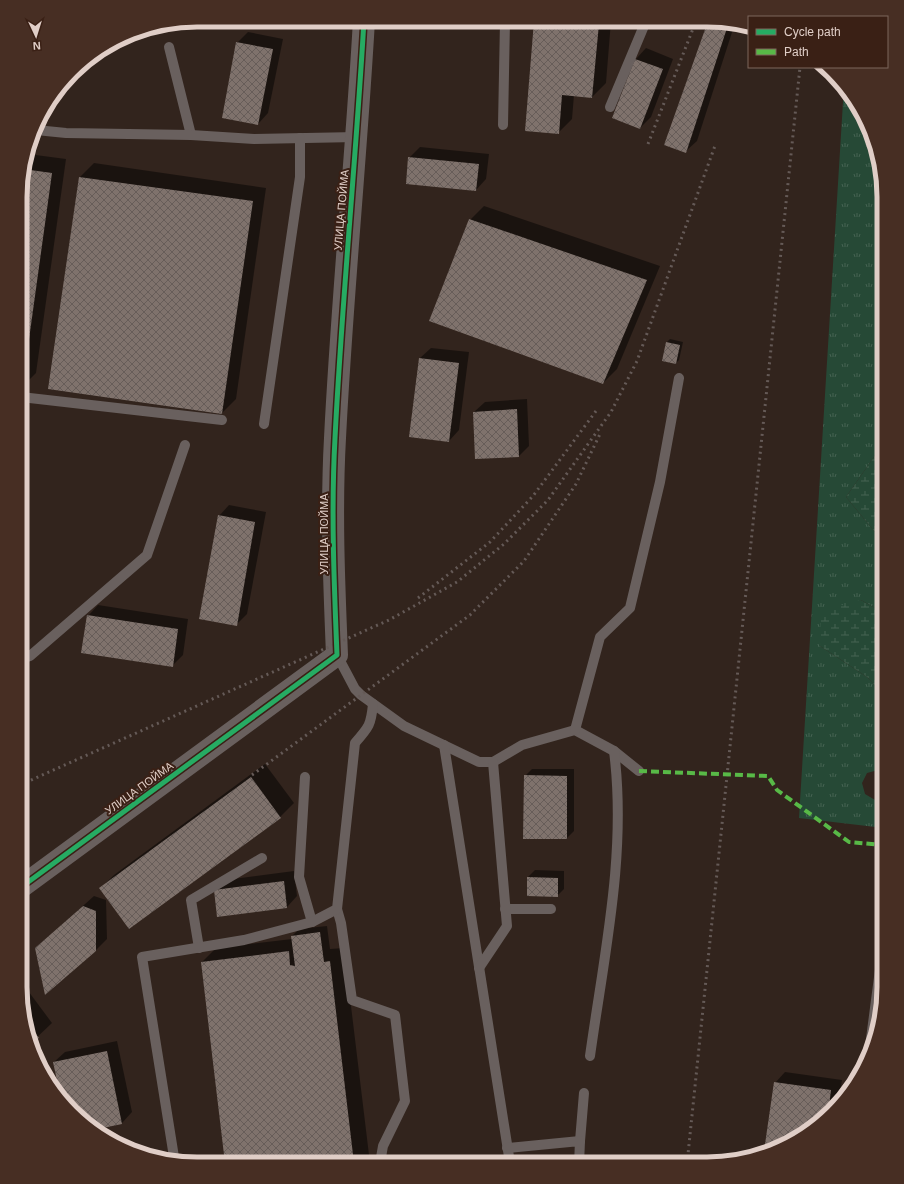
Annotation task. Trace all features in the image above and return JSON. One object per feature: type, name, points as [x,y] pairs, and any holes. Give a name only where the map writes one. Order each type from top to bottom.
[{"type":"street","name":"УЛИЦА ПОЙМА","points":[[27,883],[337,655],[333,534],[335,438],[364,27]]},
{"type":"lane","points":[[503,125],[505,27]]},
{"type":"lane","points":[[610,107],[643,27]]},
{"type":"lane","points":[[169,47],[191,135]]},
{"type":"lane","points":[[41,130],[66,133],[191,135],[254,139],[357,137]]},
{"type":"lane","points":[[264,424],[300,177],[300,138]]},
{"type":"lane","points":[[575,730],[600,637],[630,608],[660,482],[679,378]]},
{"type":"lane","points":[[27,398],[222,420]]},
{"type":"lane","points":[[27,657],[147,555],[186,445]]},
{"type":"lane","points":[[337,655],[355,689],[373,704],[404,726],[479,762],[494,762],[522,745],[575,730],[614,751],[639,771]]},
{"type":"lane","points":[[373,704],[371,722],[367,730],[355,743],[337,909],[352,1000],[395,1015],[405,1101],[383,1146],[382,1157]]},
{"type":"lane","points":[[444,745],[509,1157]]},
{"type":"lane","points":[[590,1056],[618,863],[618,777],[614,751]]},
{"type":"lane","points":[[479,968],[507,926],[494,762]]},
{"type":"lane","points":[[305,778],[299,877],[312,922]]},
{"type":"lane","points":[[199,948],[191,900],[262,858]]},
{"type":"lane","points":[[174,1156],[142,957],[244,940],[312,922],[337,909]]},
{"type":"lane","points":[[505,909],[552,909]]},
{"type":"lane","points":[[873,1024],[877,993]]},
{"type":"lane","points":[[579,1157],[584,1093]]},
{"type":"lane","points":[[507,1148],[580,1141]]},
{"type":"green space","points":[[843,96],[854,112],[868,142],[874,164],[877,186],[877,454],[846,497],[877,535],[877,609],[861,600],[820,646],[867,677],[877,688],[877,770],[867,773],[862,783],[865,794],[875,800],[877,799],[877,827],[799,818]]},
{"type":"green space","points":[[877,454],[877,535],[846,497]]},
{"type":"green space","points":[[861,600],[877,609],[877,688],[867,677],[820,646],[821,611]]},
{"type":"building","points":[[534,27],[599,27],[592,98],[562,95],[559,134],[525,131]]},
{"type":"building","points":[[706,27],[727,28],[686,153],[664,145]]},
{"type":"building","points":[[236,42],[273,49],[258,125],[222,118]]},
{"type":"building","points":[[635,59],[663,69],[640,129],[612,118]]},
{"type":"building","points":[[408,157],[479,164],[476,191],[406,184]]},
{"type":"building","points":[[29,170],[52,173],[27,354],[28,175]]},
{"type":"building","points":[[79,177],[253,201],[222,414],[48,389]]},
{"type":"building","points":[[469,219],[647,280],[603,384],[429,321]]},
{"type":"building","points":[[666,342],[680,345],[676,364],[662,361]]},
{"type":"building","points":[[419,358],[459,363],[449,442],[409,437]]},
{"type":"building","points":[[517,409],[519,457],[475,459],[473,412]]},
{"type":"building","points":[[218,515],[255,522],[237,626],[199,619]]},
{"type":"building","points":[[87,615],[178,629],[173,667],[81,653]]},
{"type":"building","points":[[524,775],[567,776],[567,839],[523,839]]},
{"type":"building","points":[[251,777],[281,818],[129,929],[99,888]]},
{"type":"building","points":[[527,877],[558,878],[558,897],[527,896]]},
{"type":"building","points":[[284,881],[287,908],[217,917],[214,890]]},
{"type":"building","points":[[83,906],[96,911],[96,951],[45,995],[35,948]]},
{"type":"building","points":[[320,932],[324,962],[330,961],[353,1157],[224,1157],[201,962],[289,951],[290,965],[295,966],[291,936]]},
{"type":"building","points":[[33,1030],[39,1038],[36,1040]]},
{"type":"building","points":[[107,1051],[122,1124],[103,1128],[85,1115],[69,1099],[58,1083],[53,1062]]},
{"type":"building","points":[[774,1082],[831,1090],[829,1105],[819,1115],[792,1134],[765,1147]]},
{"type":"railway","points":[[648,144],[694,27]]},
{"type":"railway","points":[[688,1157],[800,68]]},
{"type":"railway","points":[[27,782],[389,620],[457,582],[504,544],[548,500],[611,412],[637,361],[716,143]]},
{"type":"railway","points":[[418,598],[490,542],[533,496],[596,411]]},
{"type":"railway","points":[[252,775],[470,615],[524,561],[576,484],[600,434]]},
{"type":"marked path","points":[[639,771],[768,776],[777,790],[849,842],[877,844]]},
{"type":"cycle path","points":[[27,883],[337,655],[333,546],[334,465],[341,333],[364,27]]}]
